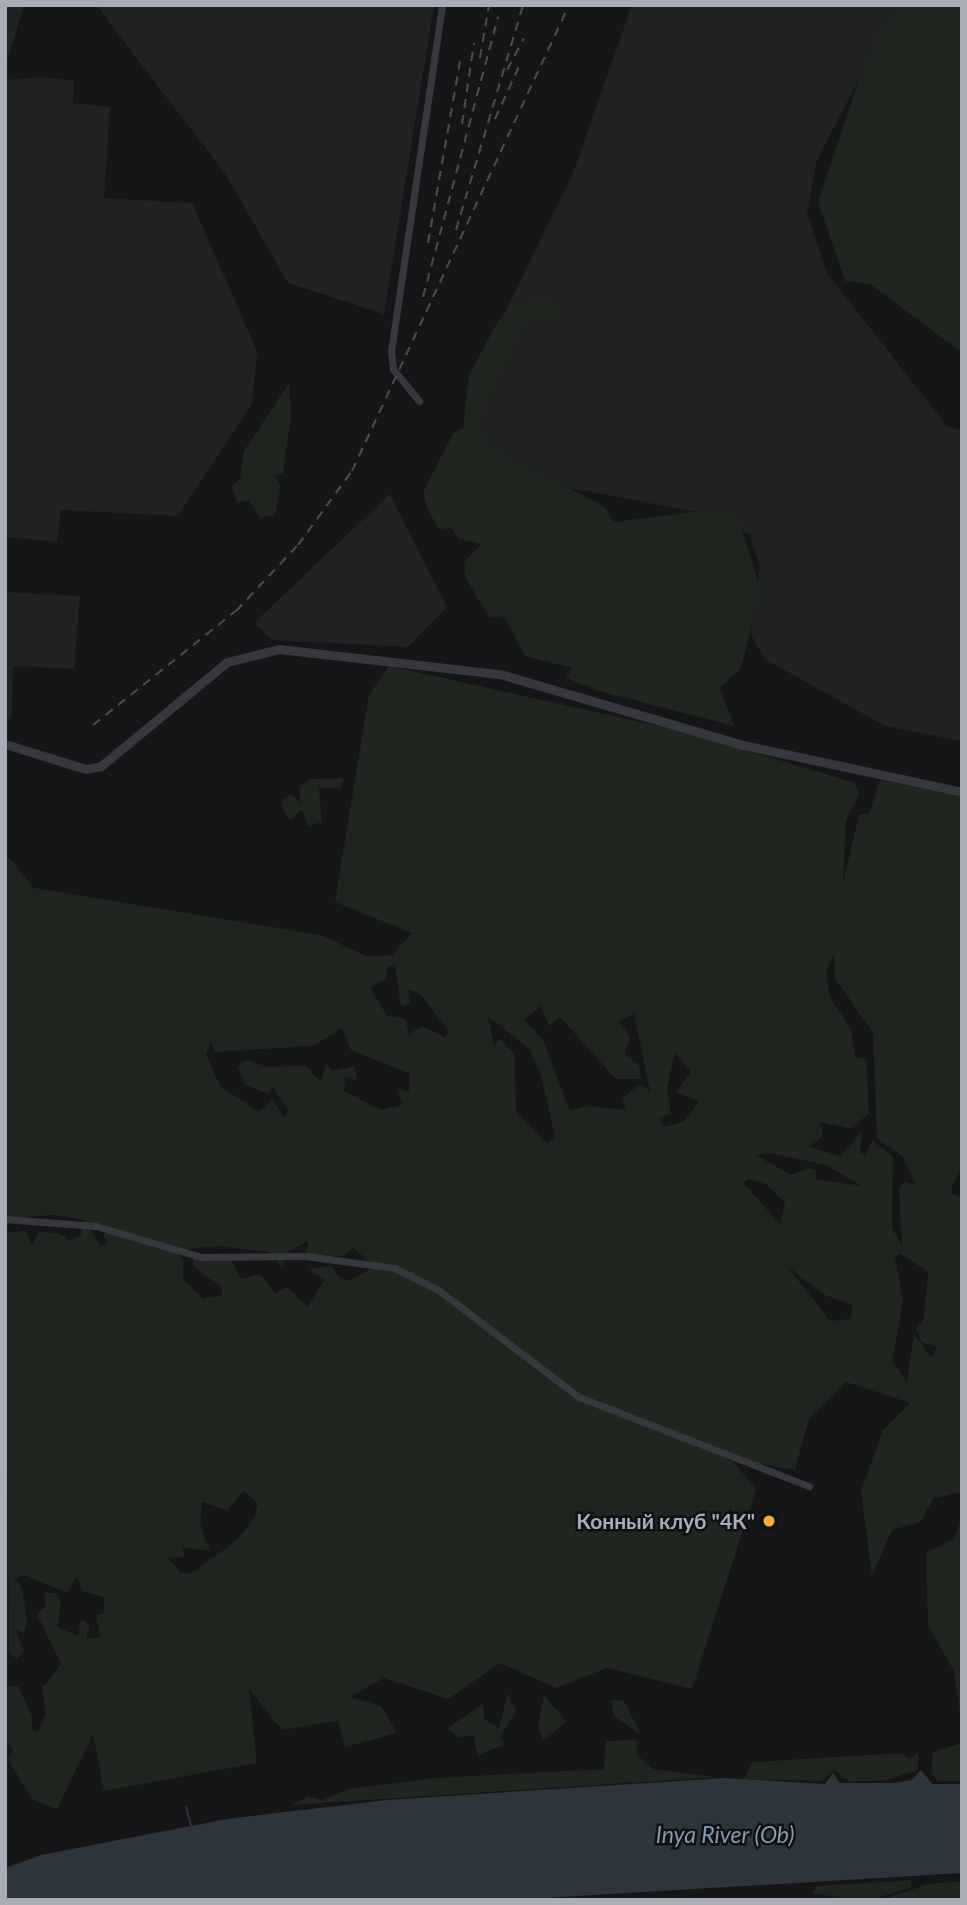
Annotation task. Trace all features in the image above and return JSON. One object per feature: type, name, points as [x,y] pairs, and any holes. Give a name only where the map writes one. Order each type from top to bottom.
[{"type":"street","points":[[419,401],[393,369],[391,351],[442,5]]},
{"type":"street","points":[[5,744],[86,769],[101,766],[227,662],[279,649],[500,674],[739,744],[962,792]]},
{"type":"street","points":[[5,1219],[96,1226],[201,1256],[305,1256],[395,1268],[437,1289],[579,1397],[809,1486]]},
{"type":"shaded area","points":[[5,5],[24,5],[5,69]]},
{"type":"shaded area","points":[[96,5],[434,5],[384,314],[288,283],[226,175]]},
{"type":"shaded area","points":[[632,5],[910,5],[879,41],[817,160],[807,212],[826,272],[947,426],[962,431],[962,741],[885,726],[765,659],[751,635],[760,567],[750,535],[707,514],[544,483],[468,431],[466,391],[572,176]]},
{"type":"shaded area","points":[[905,5],[962,5],[962,353],[870,284],[845,281],[818,202],[875,33]]},
{"type":"shaded area","points":[[43,77],[74,81],[73,103],[110,107],[104,198],[192,203],[257,351],[252,404],[178,516],[61,510],[57,542],[5,537],[5,80]]},
{"type":"shaded area","points":[[549,297],[568,315],[527,320],[482,416],[483,433],[498,451],[605,507],[614,522],[717,509],[738,517],[761,591],[741,668],[720,688],[734,726],[599,691],[566,678],[572,668],[525,656],[504,616],[490,618],[465,577],[464,562],[482,544],[459,539],[451,528],[439,529],[428,510],[423,492],[453,434],[463,428],[469,375],[498,321],[516,303]]},
{"type":"shaded area","points":[[289,383],[291,416],[283,473],[274,476],[281,486],[275,515],[260,518],[249,501],[237,502],[232,487],[240,478],[244,451]]},
{"type":"shaded area","points":[[390,494],[447,607],[408,647],[271,640],[255,622]]},
{"type":"shaded area","points":[[5,592],[80,596],[74,669],[13,666],[12,714],[5,726]]},
{"type":"shaded area","points":[[389,666],[694,734],[855,783],[859,795],[846,820],[843,884],[859,815],[869,814],[880,780],[962,797],[962,1170],[952,1184],[952,1194],[962,1197],[962,1492],[934,1498],[920,1522],[892,1530],[872,1576],[861,1491],[883,1430],[910,1403],[846,1382],[809,1418],[795,1470],[730,1458],[756,1489],[692,1689],[607,1668],[556,1688],[500,1663],[448,1699],[384,1678],[350,1697],[381,1706],[397,1733],[345,1747],[338,1721],[282,1730],[249,1689],[257,1763],[104,1791],[93,1734],[57,1809],[33,1800],[8,1760],[13,1750],[5,1740],[5,1686],[18,1686],[33,1718],[31,1729],[38,1732],[46,1714],[42,1688],[61,1664],[37,1614],[46,1606],[44,1593],[56,1593],[61,1603],[57,1627],[78,1636],[81,1620],[90,1625],[86,1639],[100,1637],[96,1615],[104,1613],[104,1597],[82,1591],[77,1576],[67,1593],[25,1575],[15,1579],[22,1587],[27,1621],[24,1633],[15,1628],[24,1651],[17,1659],[9,1653],[5,1232],[26,1231],[32,1245],[39,1232],[59,1233],[69,1241],[80,1236],[85,1222],[100,1245],[108,1244],[103,1235],[109,1232],[81,1219],[55,1215],[5,1218],[5,853],[34,888],[321,935],[366,956],[392,955],[412,933],[335,902],[369,695]],"holes":[[[834,953],[835,978],[873,1033],[877,1138],[902,1156],[916,1185],[904,1182],[899,1189],[902,1246],[892,1228],[893,1157],[872,1140],[866,1156],[860,1154],[862,1131],[841,1156],[809,1147],[823,1136],[820,1122],[852,1129],[869,1113],[866,1058],[855,1057],[851,1029],[830,997],[826,973]],[[395,965],[401,1006],[410,1004],[407,989],[419,993],[448,1030],[446,1038],[422,1026],[409,1034],[405,1018],[387,1016],[370,988],[385,980],[388,966]],[[541,1006],[549,1026],[560,1017],[616,1079],[641,1079],[639,1065],[624,1054],[631,1037],[618,1022],[634,1014],[650,1091],[640,1084],[623,1098],[625,1110],[585,1106],[570,1111],[543,1040],[524,1020]],[[487,1015],[529,1049],[541,1075],[555,1137],[547,1144],[516,1112],[514,1053],[498,1038],[495,1048]],[[342,1028],[351,1050],[410,1074],[409,1092],[397,1088],[402,1105],[381,1110],[344,1091],[345,1077],[357,1080],[355,1066],[333,1071],[326,1065],[320,1082],[305,1065],[269,1067],[247,1060],[238,1066],[245,1085],[269,1094],[272,1087],[288,1109],[285,1118],[272,1100],[259,1112],[220,1086],[206,1054],[211,1042],[215,1052],[313,1046]],[[675,1053],[691,1072],[676,1092],[699,1101],[683,1122],[665,1127],[659,1118],[671,1114],[667,1088]],[[769,1153],[826,1165],[862,1186],[815,1179],[817,1170],[808,1168],[791,1175],[756,1155]],[[748,1179],[766,1184],[785,1203],[780,1224],[743,1183]],[[308,1241],[306,1256],[344,1256],[353,1248],[375,1266],[351,1280],[341,1279],[331,1266],[309,1269],[325,1280],[307,1307],[288,1287],[275,1293],[260,1274],[241,1279],[231,1260],[193,1258],[193,1265],[222,1288],[222,1296],[203,1298],[183,1279],[183,1260],[176,1250],[221,1246],[268,1252],[283,1268],[286,1253]],[[901,1254],[928,1272],[924,1319],[916,1328],[922,1342],[937,1347],[931,1358],[914,1334],[907,1382],[892,1362],[903,1302],[895,1257]],[[787,1266],[825,1295],[853,1305],[850,1319],[830,1321]],[[244,1491],[258,1504],[255,1517],[235,1542],[190,1574],[180,1572],[168,1558],[184,1557],[183,1547],[210,1551],[200,1524],[202,1502],[227,1510]]]},
{"type":"shaded area","points":[[345,778],[340,788],[319,788],[322,822],[308,826],[302,809],[290,820],[283,809],[281,801],[291,794],[300,803],[300,787],[310,779]]},
{"type":"shaded area","points":[[962,1516],[962,1723],[953,1669],[928,1626],[926,1553],[955,1538]]},
{"type":"shaded area","points":[[508,1693],[516,1712],[500,1737],[505,1744],[478,1755],[473,1735],[457,1738],[448,1728],[483,1704],[484,1719],[499,1728]]},
{"type":"shaded area","points":[[544,1694],[566,1722],[543,1741],[538,1727]]},
{"type":"shaded area","points":[[611,1700],[624,1701],[642,1736],[614,1716]]},
{"type":"shaded area","points":[[636,1740],[638,1756],[653,1769],[715,1777],[292,1805],[308,1796],[321,1800],[349,1789],[435,1778],[604,1769],[606,1741]]},
{"type":"shaded area","points":[[962,1743],[962,1781],[938,1781],[931,1773],[933,1752]]},
{"type":"shaded area","points":[[918,1752],[918,1770],[886,1780],[850,1782],[834,1770],[822,1781],[744,1779],[752,1762],[901,1753],[910,1760]]},
{"type":"shaded area","points":[[911,1880],[911,1888],[869,1900],[813,1894],[816,1886]]},
{"type":"shaded area","points":[[962,1881],[962,1900],[881,1900],[928,1884]]},
{"type":"water","name":"Inya River (Ob)","points":[[921,1770],[932,1784],[962,1784],[962,1873],[511,1900],[5,1900],[5,1868],[41,1855],[227,1819],[387,1800],[725,1778],[825,1784],[833,1773],[840,1783],[894,1783],[912,1780]]},
{"type":"waterway","points":[[186,1807],[191,1826]]},
{"type":"railway","points":[[480,58],[489,5]]},
{"type":"railway","points":[[456,230],[523,5]]},
{"type":"railway","points":[[93,725],[236,611],[298,545],[352,471],[569,5]]},
{"type":"railway","points":[[423,297],[498,17]]},
{"type":"railway","points":[[507,70],[524,38]]},
{"type":"railway","points":[[462,124],[474,43]]},
{"type":"railway","points":[[428,243],[460,62]]},
{"type":"railway","points":[[495,119],[521,62]]},
{"type":"place","name":"Конный клуб \"4К\"","points":[[769,1521]]}]
